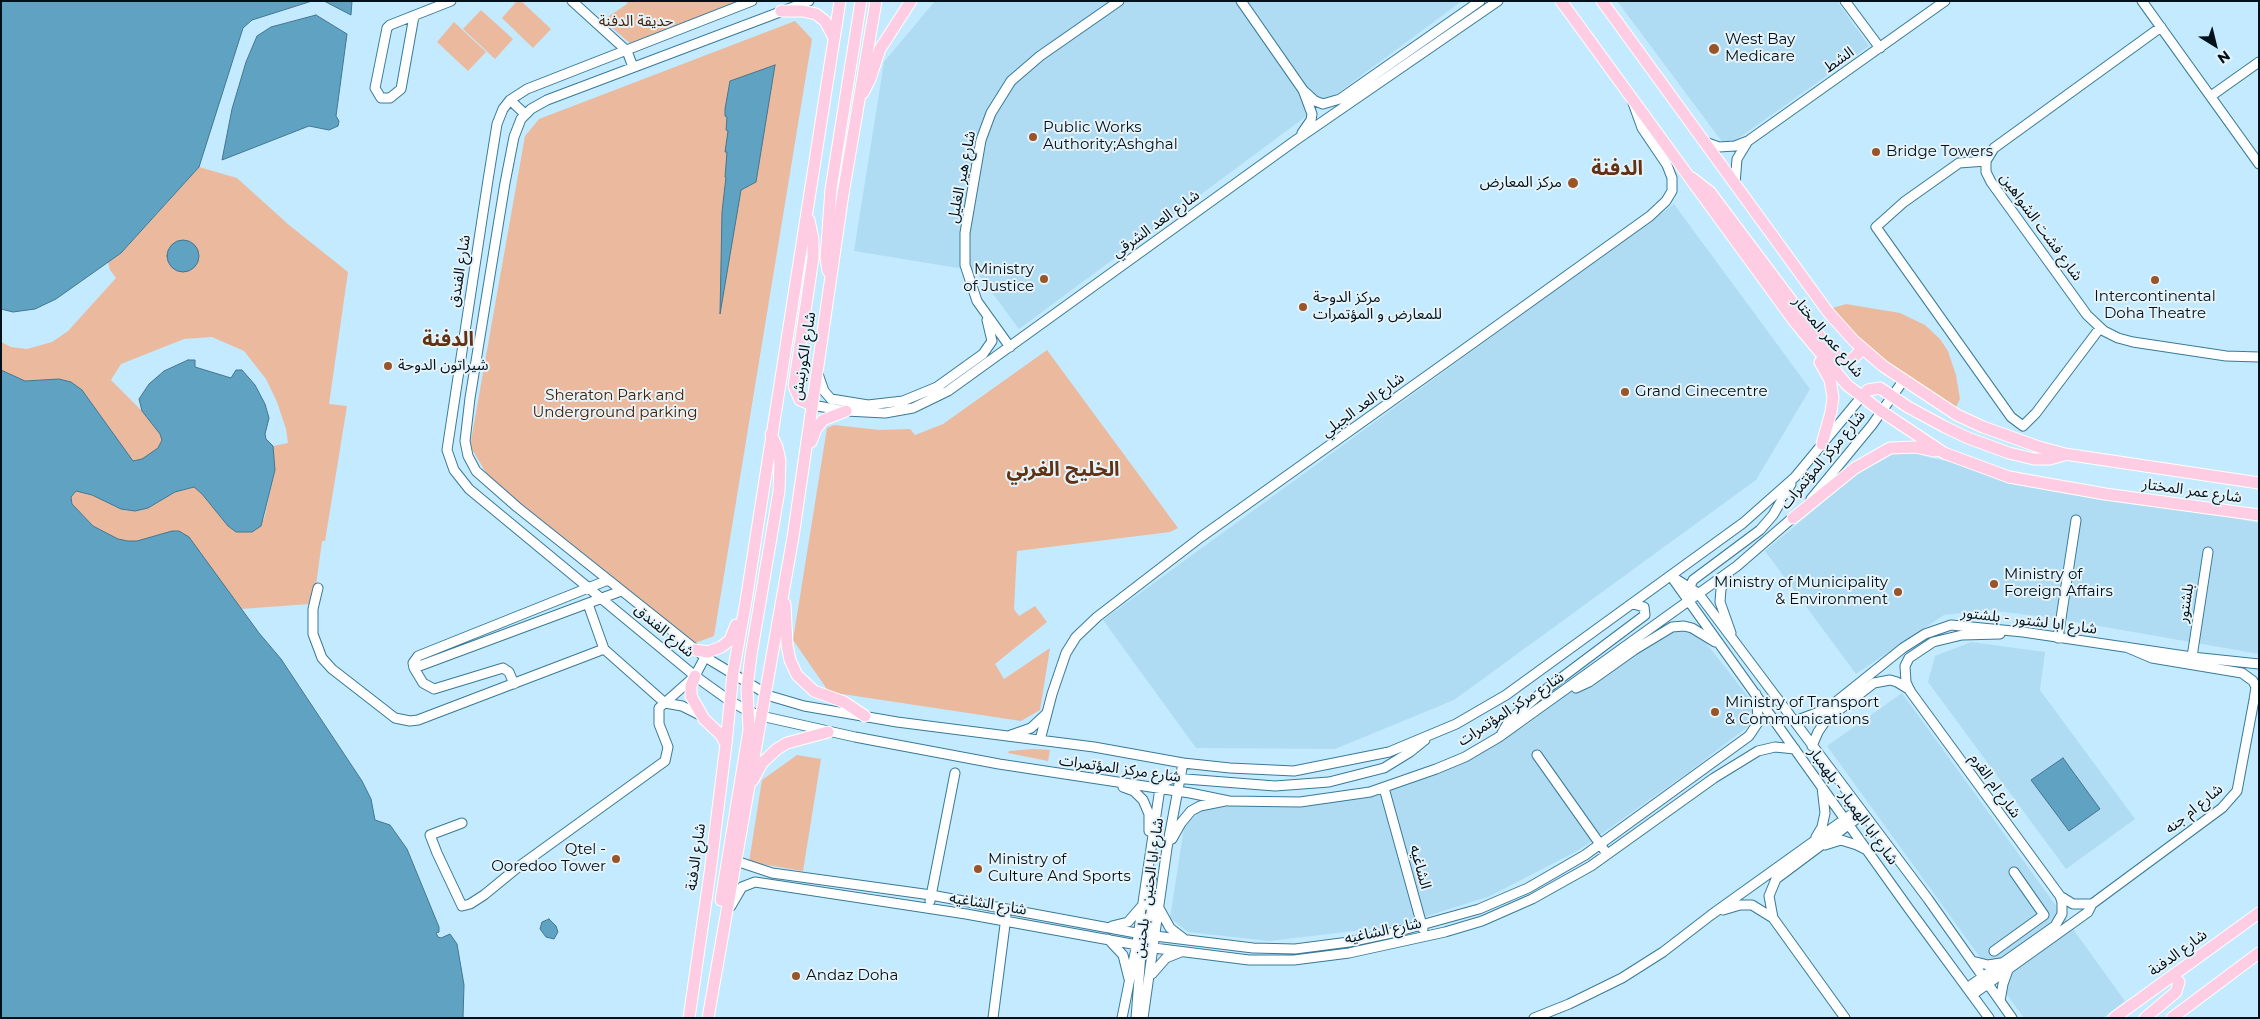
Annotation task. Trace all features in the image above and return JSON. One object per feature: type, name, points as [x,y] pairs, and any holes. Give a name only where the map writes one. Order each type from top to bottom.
[{"type":"main road","name":"شارع الكورنيش","points":[[730,701],[840,1]]},
{"type":"main road","points":[[830,282],[826,258],[832,189],[861,1]]},
{"type":"main road","name":"شارع الكورنيش","points":[[761,716],[783,595],[830,282],[876,1]]},
{"type":"main road","points":[[859,98],[870,80],[880,49],[911,1]]},
{"type":"main road","name":"شارع عمر المختار","points":[[1561,1],[1756,272],[1847,385],[1881,411],[1944,453],[2009,477],[2105,494],[2259,516]]},
{"type":"main road","name":"شارع عمر المختار","points":[[1602,1],[1824,306],[1862,348],[1904,381],[1956,414],[1982,427],[2065,454],[2259,483]]},
{"type":"main road","points":[[782,11],[803,11],[816,14],[825,21],[834,39]]},
{"type":"main road","points":[[1687,175],[1710,192],[1809,324],[1841,360],[1848,361],[1854,358],[1862,348]]},
{"type":"main road","points":[[807,213],[812,239],[813,258],[794,386],[800,400],[812,405]]},
{"type":"main road","points":[[1812,342],[1816,356],[1830,380],[1832,390],[1831,412],[1822,444]]},
{"type":"main road","points":[[1862,396],[1874,387],[1880,388],[1939,424],[1986,445],[2034,459],[2050,459],[2065,454]]},
{"type":"main road","points":[[802,464],[819,423],[829,416],[846,411]]},
{"type":"main road","points":[[725,915],[721,900],[749,730],[748,682],[780,484],[780,461],[777,447],[771,434]]},
{"type":"main road","points":[[1793,518],[1855,468],[1890,448],[1915,447],[1944,453]]},
{"type":"main road","points":[[783,595],[786,613],[787,645],[795,672],[814,691],[844,702],[865,716]]},
{"type":"main road","points":[[700,654],[726,644],[733,635],[740,611],[746,601]]},
{"type":"main road","points":[[695,676],[691,686],[691,696],[702,716],[726,744]]},
{"type":"main road","name":"شارع الدفنة","points":[[689,1018],[726,744],[730,701]]},
{"type":"main road","points":[[708,1018],[761,716]]},
{"type":"main road","points":[[748,790],[762,763],[777,749],[800,738],[828,732]]},
{"type":"main road","name":"شارع الدفنة","points":[[2114,1018],[2259,913]]},
{"type":"main road","points":[[2172,1018],[2259,953]]},
{"type":"main road","points":[[2145,1018],[2176,992],[2179,982],[2173,975]]},
{"type":"street","points":[[414,16],[401,89],[390,98],[381,98],[375,88],[387,28],[414,16],[451,1]]},
{"type":"street","points":[[572,1],[627,51],[633,68]]},
{"type":"street","points":[[752,1],[527,89],[510,100],[525,114],[547,100],[809,1]]},
{"type":"street","name":"شارع هير الغليل","points":[[1010,347],[987,318],[973,291],[965,265],[964,247],[980,140],[991,113],[1011,81],[1021,71],[1119,1]]},
{"type":"street","points":[[1241,1],[1303,90],[1312,109],[1312,117],[1308,126],[1296,140]]},
{"type":"street","points":[[1303,90],[1315,101],[1323,104],[1340,99],[1480,1]]},
{"type":"street","name":"شارع العد الشرقي","points":[[812,405],[846,411],[885,413],[924,404],[948,391],[1296,140],[1498,1]]},
{"type":"street","points":[[1846,1],[1880,48]]},
{"type":"street","name":"الشط","points":[[1705,142],[1719,147],[1735,146],[1748,141],[1946,1]]},
{"type":"street","points":[[2142,1],[2259,164]]},
{"type":"street","name":"شارع فشت الشواهين","points":[[2161,27],[1994,148],[1986,161],[1986,172],[1991,182],[2087,315],[2110,335],[2133,342],[2226,356],[2259,357]]},
{"type":"street","points":[[2210,96],[2259,62]]},
{"type":"street","name":"شارع العد الجبلي","points":[[1040,740],[1066,653],[1076,638],[1097,617],[1210,531],[1650,216],[1666,201],[1672,192],[1672,178],[1667,165],[1642,128],[1631,98]]},
{"type":"street","name":"شارع الفندق","points":[[510,100],[500,114],[488,180],[454,394],[447,450],[450,461],[460,479],[475,494],[695,676],[730,701]]},
{"type":"street","name":"شارع الفندق","points":[[525,114],[517,126],[505,183],[470,398],[465,441],[468,456],[476,471],[517,507],[700,654],[733,673]]},
{"type":"street","name":"الشط","points":[[1735,184],[1737,159],[1748,141]]},
{"type":"street","points":[[1986,161],[1959,163],[1904,202],[1876,227],[2011,417],[2024,426],[2036,413],[2100,328]]},
{"type":"street","points":[[488,180],[505,183]]},
{"type":"street","points":[[817,371],[824,391],[831,400],[868,405],[903,402],[937,387],[983,354],[992,341],[987,318]]},
{"type":"street","name":"شارع مركز المؤتمرات","points":[[730,701],[761,716],[828,732],[999,764],[1160,788],[1229,801],[1300,802],[1384,788],[1465,757],[1499,737],[1737,566],[1793,518],[1810,500],[1904,381]]},
{"type":"street","points":[[454,394],[470,398]]},
{"type":"street","name":"شارع مركز المؤتمرات","points":[[733,673],[765,692],[804,706],[897,722],[1116,750],[1183,763],[1230,768],[1294,770],[1389,752],[1456,724],[1506,694],[1758,512],[1795,477],[1862,396]]},
{"type":"street","points":[[1688,601],[1689,586],[1693,580],[1760,530],[1778,509],[1795,477]]},
{"type":"street","points":[[2058,638],[2076,520]]},
{"type":"street","name":"بلشتور","points":[[2192,657],[2208,552]]},
{"type":"street","points":[[1732,638],[1720,602],[1721,589],[1729,574],[1737,566]]},
{"type":"street","name":"شارع ابا الهمبار - بلهمبار","points":[[1671,576],[1698,593],[1795,721],[2012,1018]]},
{"type":"street","name":"شارع ابا الهمبار - بلهمبار","points":[[1671,576],[1990,1018]]},
{"type":"street","points":[[514,684],[509,672],[503,668],[434,689],[422,683],[413,663],[418,656],[608,580]]},
{"type":"street","points":[[318,588],[313,609],[313,634],[322,658],[332,669],[395,718],[410,721],[418,720],[604,649]]},
{"type":"street","points":[[414,668],[620,591]]},
{"type":"street","points":[[588,604],[604,649],[665,703],[682,706],[702,716]]},
{"type":"street","points":[[1499,737],[1509,721],[1541,693],[1646,615],[1644,607],[1633,604]]},
{"type":"street","name":"شارع ابا لشتور - بلشتور","points":[[1795,721],[1827,709],[1902,649],[1925,634],[1940,628],[1964,625],[2192,657],[2259,664]]},
{"type":"street","points":[[1568,689],[1588,682],[1634,650],[1672,627],[1684,626],[1692,628],[1720,645]]},
{"type":"street","name":"شارع ام القرم","points":[[2023,632],[1962,635],[1933,642],[1909,658],[1905,674],[1910,690],[2060,896]]},
{"type":"street","name":"شارع ام جنه","points":[[2006,965],[2088,912],[2092,904],[2222,808],[2237,791],[2257,698],[2256,687],[2253,681],[2242,673],[2152,658],[2126,647]]},
{"type":"street","points":[[462,823],[430,835],[462,906],[470,904],[484,895],[517,868],[665,761],[668,747],[659,724],[659,708],[695,676],[700,654]]},
{"type":"street","points":[[1812,746],[1826,720],[1874,683],[1890,680],[1910,690]]},
{"type":"street","name":"شارع الشاغيه","points":[[725,915],[739,890],[746,884],[755,882],[929,908],[1106,938],[1186,939],[1253,948],[1295,949],[1349,942],[1479,909],[1532,886],[1599,844],[1749,736],[1757,724],[1756,694]]},
{"type":"street","points":[[1008,736],[1031,728],[1047,714]]},
{"type":"street","points":[[1160,788],[1169,779],[1276,786],[1329,782],[1384,768],[1410,752],[1431,735]]},
{"type":"street","name":"شارع الشاغيه","points":[[1154,948],[1249,960],[1294,960],[1349,954],[1425,937],[1482,921],[1537,896],[1607,854],[1714,778],[1758,751],[1776,747],[1795,749]]},
{"type":"street","points":[[1537,755],[1607,854]]},
{"type":"street","name":"شارع ابا الحنين - بلحنين","points":[[1122,1018],[1130,980],[1144,939],[1159,910],[1167,848],[1183,763]]},
{"type":"street","name":"شارع الشاغيه","points":[[929,908],[955,773]]},
{"type":"street","points":[[1111,782],[1134,791],[1143,800],[1149,814],[1149,833],[1152,840]]},
{"type":"street","points":[[1773,918],[1769,896],[1772,884],[1812,847],[1824,820],[1822,787]]},
{"type":"street","name":"شارع ابا الحنين - بلحنين","points":[[1144,939],[1142,907],[1160,788]]},
{"type":"street","name":"الشاغيه","points":[[1384,788],[1425,937]]},
{"type":"street","points":[[1167,848],[1181,823],[1191,812],[1200,806],[1229,801]]},
{"type":"street","points":[[1534,1018],[1569,1004],[1622,978],[1663,952],[1711,915],[1861,812]]},
{"type":"street","points":[[1812,847],[1841,840],[1857,845],[1869,852]]},
{"type":"street","name":"شارع الشاغيه","points":[[736,861],[772,873],[931,895],[1105,927],[1144,939]]},
{"type":"street","points":[[1136,1018],[1136,1003],[1152,881],[1148,869]]},
{"type":"street","points":[[1994,951],[2044,915],[2014,872]]},
{"type":"street","points":[[1532,886],[1537,896]]},
{"type":"street","points":[[2060,896],[2073,904],[2092,904]]},
{"type":"street","points":[[1970,991],[2055,926],[2062,914],[2060,896]]},
{"type":"street","points":[[1711,915],[1746,904],[1764,911],[1773,918],[1845,1018]]},
{"type":"street","points":[[1105,927],[1128,922],[1142,907]]},
{"type":"street","points":[[993,1018],[1008,909]]},
{"type":"street","points":[[1159,910],[1170,928],[1186,939]]},
{"type":"street","points":[[1106,938],[1123,955],[1130,980]]},
{"type":"street","points":[[1144,939],[1154,948]]},
{"type":"street","name":"شارع ابا الحنين - بلحنين","points":[[1143,1018],[1154,948]]},
{"type":"street","points":[[1150,978],[1159,964],[1169,956],[1182,951]]},
{"type":"street","points":[[1972,961],[1988,965],[2006,965]]},
{"type":"street","points":[[2000,1001],[2006,965]]},
{"type":"shaded area","points":[[1,1],[312,1],[252,20],[243,28],[199,167],[121,253],[56,299],[35,309],[13,312],[1,309]]},
{"type":"shaded area","points":[[324,1],[352,1],[351,15]]},
{"type":"shaded area","points":[[935,1],[1462,1],[1019,329],[976,271],[854,251],[884,62]]},
{"type":"shaded area","points":[[1617,1],[1837,1],[1869,46],[1726,147]]},
{"type":"shaded area","points":[[316,15],[347,34],[336,116],[339,121],[338,126],[329,130],[309,126],[222,160],[232,109],[246,62],[257,36],[271,27]]},
{"type":"shaded area","points":[[775,65],[756,182],[741,190],[720,314],[722,212],[728,131],[726,130],[727,117],[725,116],[725,109],[730,81]]},
{"type":"shaded area","points":[[1674,204],[1810,389],[1756,480],[1454,700],[1335,749],[1196,748],[1103,620]]},
{"type":"shaded area","points":[[183,240],[195,244],[199,256],[195,268],[183,272],[171,268],[167,256],[171,244]]},
{"type":"shaded area","points":[[188,360],[195,360],[195,367],[231,378],[236,370],[242,370],[255,385],[265,404],[269,418],[265,434],[266,439],[273,446],[275,470],[261,526],[252,532],[236,532],[228,526],[194,487],[175,492],[148,508],[135,511],[121,509],[92,495],[76,491],[71,497],[72,504],[93,526],[118,539],[137,541],[172,531],[179,531],[189,537],[259,633],[281,659],[362,781],[371,799],[375,820],[390,825],[407,849],[439,927],[439,932],[436,933],[438,937],[441,938],[450,934],[457,944],[464,985],[463,1018],[1,1018],[1,370],[25,381],[59,379],[71,382],[82,390],[133,461],[142,459],[158,448],[162,440],[160,434],[142,411],[139,399],[149,384],[164,371]]},
{"type":"shaded area","points":[[1900,449],[1931,458],[2259,523],[2259,654],[2053,618],[1988,610],[1944,615],[1856,674],[1765,551],[1861,471]]},
{"type":"shaded area","points":[[1695,629],[1754,704],[1750,725],[1690,771],[1579,850],[1490,896],[1396,926],[1269,941],[1188,932],[1170,918],[1184,828],[1203,807],[1230,803],[1272,805],[1378,790],[1481,752],[1525,726],[1616,659],[1668,632]]},
{"type":"shaded area","points":[[1971,642],[2045,652],[2040,690],[2135,819],[2066,869],[1928,682],[1935,656]]},
{"type":"shaded area","points":[[1902,693],[2125,1001],[2103,1018],[2024,1018],[1827,746]]},
{"type":"shaded area","points":[[2063,758],[2100,809],[2069,831],[2031,780]]},
{"type":"shaded area","points":[[549,919],[556,926],[558,932],[554,939],[546,937],[540,929],[542,922]]},
{"type":"green space","points":[[517,1],[521,1],[551,29],[533,48],[502,18]]},
{"type":"green space","name":"حديقة الدفنة","points":[[628,1],[746,1],[631,44],[603,20],[627,4]]},
{"type":"green space","points":[[481,10],[513,39],[495,59],[463,29]]},
{"type":"green space","name":"Sheraton Park and Underground parking","points":[[795,21],[812,39],[714,636],[695,643],[491,481],[470,446],[525,136],[539,119]]},
{"type":"green space","points":[[454,22],[486,52],[468,71],[437,42]]},
{"type":"green space","points":[[199,167],[237,178],[289,225],[348,272],[329,404],[347,406],[325,541],[322,541],[316,585],[309,604],[241,609],[228,590],[161,534],[137,541],[118,539],[93,526],[72,504],[71,497],[76,491],[92,495],[121,509],[148,508],[175,492],[194,487],[228,526],[236,532],[244,532],[264,519],[275,470],[273,446],[288,443],[286,429],[277,402],[266,379],[244,351],[212,337],[184,339],[121,364],[111,380],[142,411],[160,434],[162,440],[158,448],[142,459],[133,461],[82,390],[71,382],[59,379],[25,381],[1,370],[1,342],[11,347],[27,349],[52,342],[68,331],[116,278],[110,270],[108,262],[121,253]]},
{"type":"green space","points":[[1846,304],[1900,313],[1925,325],[1940,339],[1948,351],[1956,375],[1960,399],[1956,407],[1888,364],[1856,335],[1833,308]]},
{"type":"green space","points":[[1047,350],[1178,528],[1170,532],[1017,551],[1014,609],[1019,616],[1035,606],[1047,622],[995,664],[1004,679],[1050,648],[1040,710],[1021,721],[829,692],[793,640],[827,428],[834,425],[880,430],[910,429],[915,435],[943,424]]},
{"type":"green space","points":[[1050,750],[1048,761],[1008,753],[1009,751]]},
{"type":"green space","points":[[797,755],[821,759],[803,871],[749,862],[762,780]]},
{"type":"place","name":"West Bay Medicare","points":[[1714,49]]},
{"type":"place","name":"Public Works Authority;Ashghal","points":[[1033,137]]},
{"type":"place","name":"Bridge Towers","points":[[1876,152]]},
{"type":"place","name":"مركز المعارض","points":[[1573,183]]},
{"type":"place","name":"Ministry of Justice","points":[[1044,279]]},
{"type":"place","name":"Intercontinental Doha Theatre","points":[[2155,280]]},
{"type":"place","name":"مركز الدوحة للمعارض و المؤتمرات","points":[[1303,307]]},
{"type":"place","name":"شيراتون الدوحة","points":[[388,366]]},
{"type":"place","name":"Grand Cinecentre","points":[[1625,392]]},
{"type":"place","name":"Ministry of Foreign Affairs","points":[[1994,584]]},
{"type":"place","name":"Ministry of Municipality & Environment","points":[[1898,592]]},
{"type":"place","name":"Ministry of Transport & Communications","points":[[1715,712]]},
{"type":"place","name":"Qtel - Ooredoo Tower","points":[[616,859]]},
{"type":"place","name":"Ministry of Culture And Sports","points":[[978,869]]},
{"type":"place","name":"Andaz Doha","points":[[796,976]]},
{"type":"district","name":"الدفنة","points":[[1617,169]]},
{"type":"district","name":"الدفنة","points":[[448,340]]},
{"type":"district","name":"الخليج الغربي","points":[[1063,470]]}]
